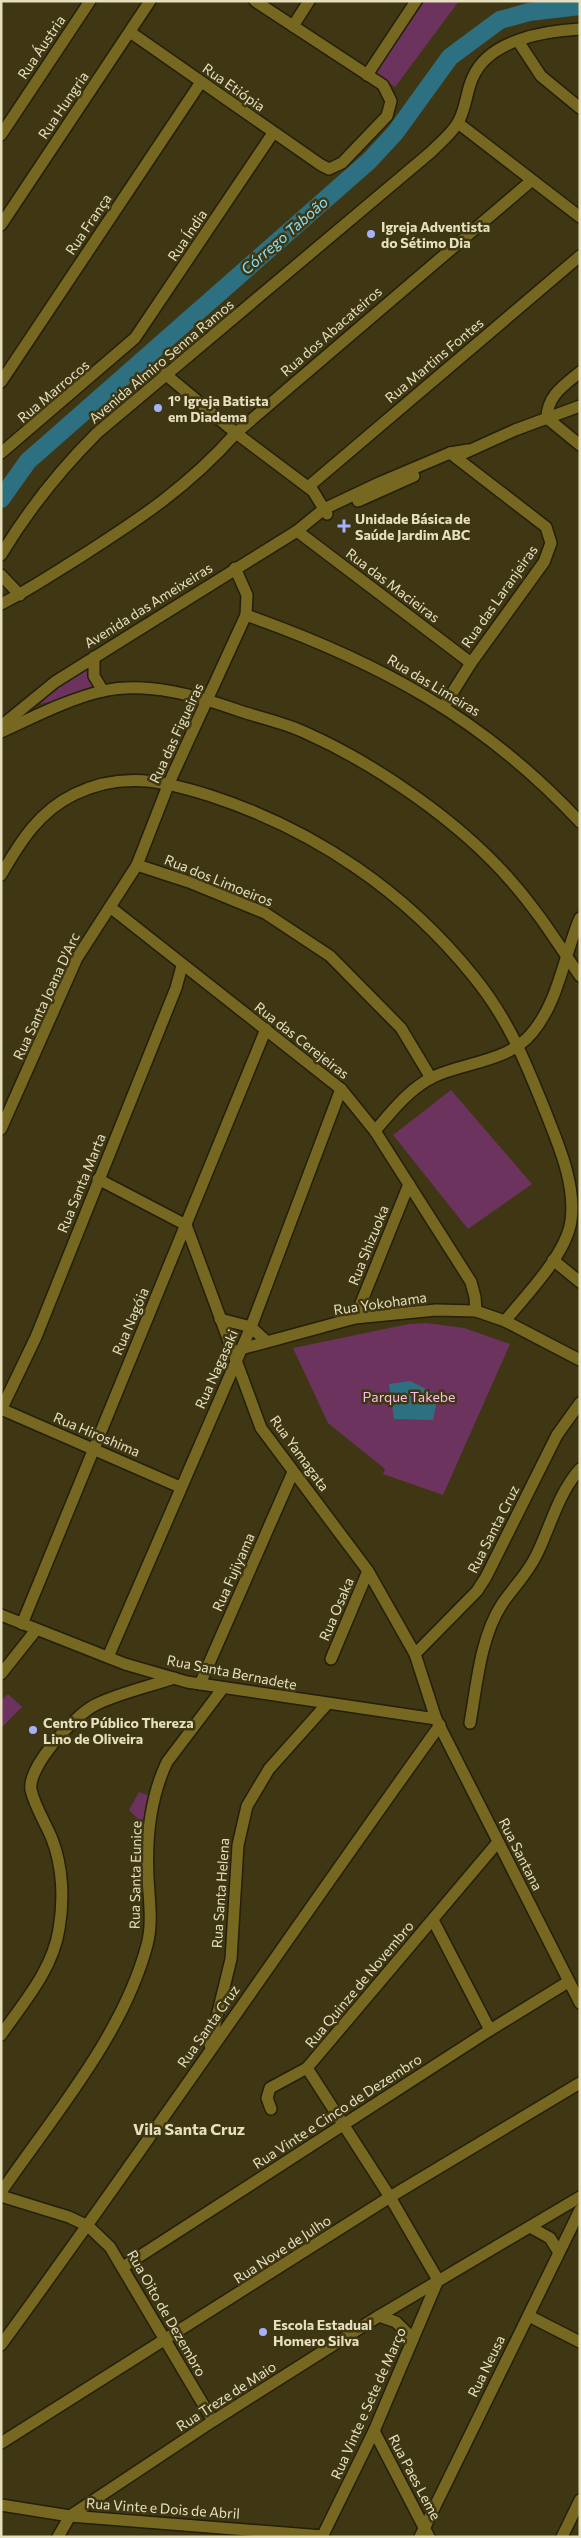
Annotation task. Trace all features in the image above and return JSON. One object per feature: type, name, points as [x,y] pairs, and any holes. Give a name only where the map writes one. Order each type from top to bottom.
[{"type":"street","name":"Rua Áustria","points":[[1,134],[90,1]]},
{"type":"street","name":"Rua Hungria","points":[[1,225],[150,1]]},
{"type":"street","points":[[255,1],[368,75],[416,1]]},
{"type":"street","points":[[293,26],[309,1]]},
{"type":"street","name":"Avenida Almiro Senna Ramos","points":[[1,556],[36,501],[67,463],[97,433],[165,374],[238,316],[413,168],[458,123],[473,77],[481,64],[497,51],[518,41],[555,31],[580,29]]},
{"type":"street","name":"Rua Etiópia","points":[[130,32],[273,133],[321,165],[329,168],[342,163],[387,116],[391,101],[383,86],[368,75]]},
{"type":"street","points":[[518,41],[541,76],[580,108]]},
{"type":"street","name":"Rua França","points":[[1,382],[201,82]]},
{"type":"street","points":[[458,123],[580,217]]},
{"type":"street","name":"Rua Índia","points":[[123,350],[147,323],[273,133]]},
{"type":"street","name":"Rua dos Abacateiros","points":[[1,604],[20,595],[174,494],[215,456],[236,433],[531,181]]},
{"type":"street","name":"Rua Martins Fontes","points":[[308,486],[580,256]]},
{"type":"street","name":"Rua Marrocos","points":[[1,453],[123,350]]},
{"type":"street","points":[[580,372],[551,399],[547,406],[547,418],[580,445]]},
{"type":"street","points":[[165,374],[236,433],[308,486],[317,496],[323,514]]},
{"type":"street","name":"Avenida das Ameixeiras","points":[[1,726],[55,682],[235,568],[379,482],[468,450],[580,406]]},
{"type":"street","name":"Rua das Laranjeiras","points":[[444,706],[471,663],[544,562],[551,543],[546,527],[452,456]]},
{"type":"street","name":"Rua das Macieiras","points":[[297,530],[471,663]]},
{"type":"street","name":"Rua das Figueiras","points":[[110,907],[137,865],[169,783],[209,700],[246,615],[247,595],[235,568]]},
{"type":"street","points":[[1,575],[20,595]]},
{"type":"street","name":"Rua das Limeiras","points":[[246,615],[368,663],[444,706],[528,769],[580,822]]},
{"type":"street","points":[[94,657],[94,676],[103,691]]},
{"type":"street","points":[[1,732],[59,706],[103,691],[143,689],[177,692],[209,700],[303,732],[394,782],[435,813],[496,865],[526,899],[580,976]]},
{"type":"street","points":[[1,875],[35,822],[54,806],[75,794],[123,781],[169,783],[250,810],[290,828],[357,866],[420,918],[448,948],[494,1005],[519,1046],[565,1165],[571,1223],[567,1234],[553,1260],[505,1321]]},
{"type":"street","name":"Rua dos Limoeiros","points":[[137,865],[189,882],[265,913],[330,956],[400,1028],[432,1078]]},
{"type":"street","name":"Rua das Cerejeiras","points":[[110,907],[182,966],[341,1089],[375,1131],[471,1282],[476,1297],[476,1311]]},
{"type":"street","name":"Rua Santa Joana D'Arc","points":[[1,1129],[77,958],[110,907]]},
{"type":"street","points":[[375,1131],[400,1102],[432,1078],[486,1061],[519,1046],[539,1024],[567,958],[572,936],[580,918]]},
{"type":"street","name":"Rua Santa Marta","points":[[1,1409],[36,1336],[176,988],[182,966]]},
{"type":"street","name":"Rua Nagóia","points":[[22,1624],[266,1030]]},
{"type":"street","name":"Rua Nagasaki","points":[[108,1657],[180,1486],[251,1327],[341,1089]]},
{"type":"street","points":[[98,1179],[186,1225]]},
{"type":"street","name":"Rua Shizuoka","points":[[355,1318],[409,1184]]},
{"type":"street","name":"Rua Yamagata","points":[[186,1225],[261,1428],[368,1570],[414,1654],[438,1722]]},
{"type":"street","points":[[553,1260],[580,1282]]},
{"type":"street","name":"Rua Yokohama","points":[[241,1349],[355,1318],[414,1311],[476,1311],[505,1321],[580,1360]]},
{"type":"street","points":[[220,1319],[251,1327],[266,1342]]},
{"type":"street","name":"Rua Santa Cruz","points":[[414,1654],[477,1590],[486,1577],[556,1435],[580,1404]]},
{"type":"street","name":"Rua Hiroshima","points":[[1,1409],[180,1486]]},
{"type":"street","points":[[470,1722],[480,1668],[493,1621],[502,1604],[528,1573],[564,1490],[580,1469]]},
{"type":"street","name":"Rua Fujiyama","points":[[200,1684],[293,1472]]},
{"type":"street","name":"Rua Osaka","points":[[331,1658],[368,1570]]},
{"type":"street","name":"Rua Santa Bernadete","points":[[1,1615],[108,1657],[174,1678],[223,1688],[438,1722]]},
{"type":"street","points":[[1,1674],[36,1630]]},
{"type":"street","points":[[1,2035],[52,1960],[59,1930],[61,1890],[58,1861],[53,1842],[32,1792],[32,1774],[52,1746],[81,1715],[94,1706],[174,1678]]},
{"type":"street","name":"Rua Santa Eunice","points":[[1,2192],[106,2041],[131,1993],[147,1943],[150,1927],[147,1835],[161,1776],[168,1762],[223,1688]]},
{"type":"street","name":"Rua Santa Helena","points":[[209,2051],[230,1959],[238,1845],[247,1806],[269,1769],[327,1704]]},
{"type":"street","name":"Rua Santa Cruz","points":[[1,2345],[88,2226],[438,1722]]},
{"type":"street","name":"Rua Santana","points":[[438,1722],[580,2003]]},
{"type":"street","name":"Rua Quinze de Novembro","points":[[438,2280],[390,2198],[307,2068],[498,1842]]},
{"type":"street","points":[[433,1920],[490,2030]]},
{"type":"street","name":"Rua Vinte e Cinco de Dezembro","points":[[123,2267],[490,2030],[568,1982]]},
{"type":"street","points":[[271,2109],[267,2098],[270,2088],[307,2068]]},
{"type":"street","name":"Rua Nove de Julho","points":[[1,2443],[166,2341],[390,2198],[580,2083]]},
{"type":"street","name":"Rua Oito de Dezembro","points":[[1,2196],[69,2217],[88,2226],[110,2247],[213,2421]]},
{"type":"street","name":"Rua Treze de Maio","points":[[70,2516],[213,2421],[379,2316],[580,2197]]},
{"type":"street","name":"Rua Neusa","points":[[424,2533],[529,2316],[558,2251],[580,2210]]},
{"type":"street","points":[[530,2227],[550,2238],[558,2251]]},
{"type":"street","name":"Rua Vinte e Sete de Março","points":[[322,2536],[374,2431],[438,2280]]},
{"type":"street","points":[[379,2316],[396,2322],[413,2339]]},
{"type":"street","points":[[529,2316],[580,2342]]},
{"type":"street","name":"Rua Paes Leme","points":[[374,2431],[424,2533]]},
{"type":"street","points":[[562,2537],[579,2502]]},
{"type":"street","name":"Rua Vinte e Dois de Abril","points":[[1,2505],[70,2516],[322,2536]]},
{"type":"street","points":[[58,2537],[70,2516]]},
{"type":"green space","points":[[425,1],[459,1],[395,87],[375,73]]},
{"type":"green space","points":[[91,664],[92,685],[98,690],[40,704],[58,686]]},
{"type":"green space","points":[[451,1090],[532,1184],[468,1229],[393,1135]]},
{"type":"green space","name":"Parque Takebe","points":[[427,1323],[464,1328],[510,1344],[443,1495],[383,1474],[385,1469],[328,1423],[293,1348],[409,1324]]},
{"type":"green space","points":[[8,1694],[22,1707],[1,1728],[1,1701]]},
{"type":"green space","points":[[139,1792],[153,1797],[149,1818],[141,1822],[129,1810]]},
{"type":"water","points":[[410,1381],[438,1395],[433,1420],[394,1419],[389,1384]]},
{"type":"waterway","name":"Córrego Taboão","points":[[1,499],[28,461],[369,161],[395,133],[450,57],[500,20],[529,12],[580,6]]},
{"type":"place","name":"Igreja Adventista do Sétimo Dia","points":[[371,234]]},
{"type":"place","name":"1º Igreja Batista em Diadema","points":[[158,408]]},
{"type":"place","name":"Unidade Básica de Saúde Jardim ABC","points":[[344,526]]},
{"type":"place","name":"Centro Público Thereza Lino de Oliveira","points":[[33,1730]]},
{"type":"place","name":"Escola Estadual Homero Silva","points":[[263,2332]]},
{"type":"district","name":"Vila Santa Cruz","points":[[189,2128]]}]
